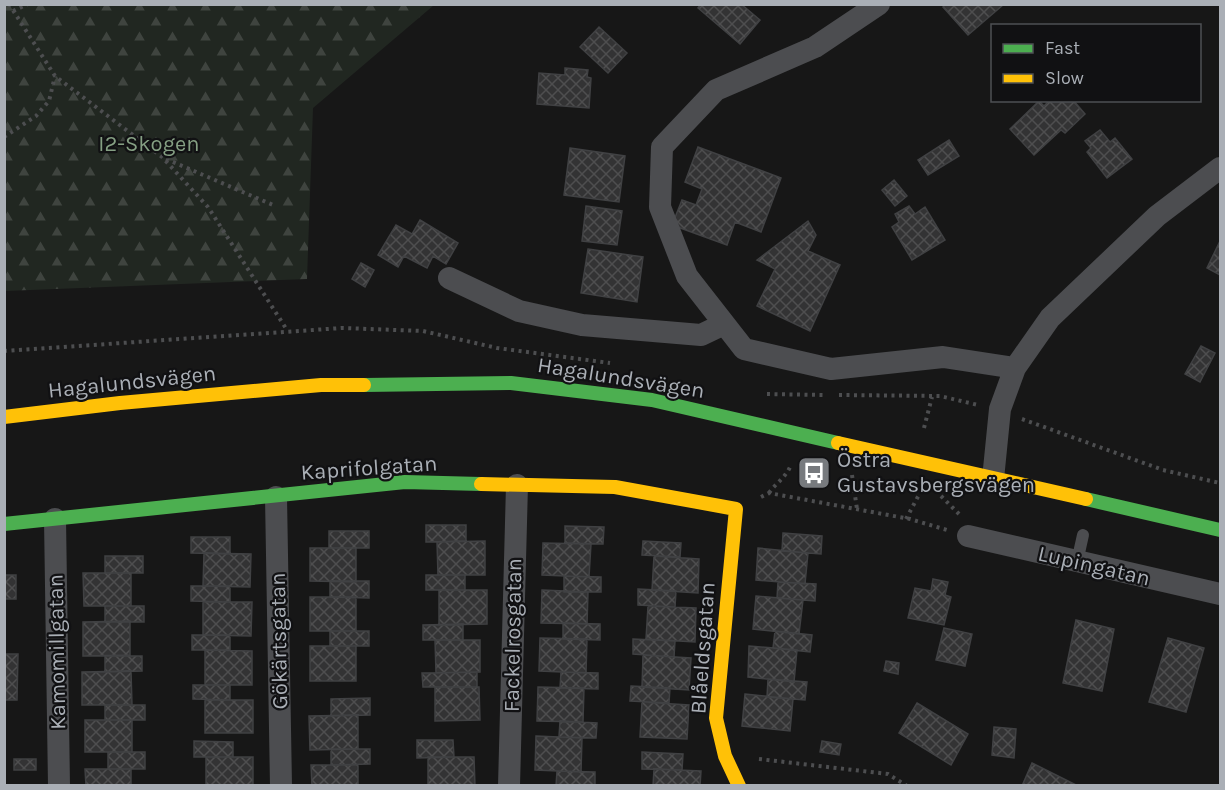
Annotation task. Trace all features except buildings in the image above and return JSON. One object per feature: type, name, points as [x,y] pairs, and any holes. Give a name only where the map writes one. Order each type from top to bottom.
[{"type":"street","points":[[879,4],[815,47],[716,90],[662,147],[660,207],[687,276],[744,349],[831,369],[943,357],[1015,368]]},
{"type":"street","points":[[993,479],[1000,409],[1015,368],[1050,318],[1156,216],[1221,168]]},
{"type":"street","points":[[449,278],[519,311],[582,325],[701,335],[724,324]]},
{"type":"street","name":"Hagalundsvägen","points":[[4,417],[120,403],[321,385],[511,383],[652,400],[1221,530]]},
{"type":"street","name":"Kaprifolgatan","points":[[4,524],[405,482],[615,487],[736,509]]},
{"type":"street","name":"Fackelrosgatan","points":[[509,786],[517,485]]},
{"type":"street","name":"Gökärtsgatan","points":[[276,496],[281,786]]},
{"type":"street","name":"Blåeldsgatan","points":[[736,509],[716,718],[725,756],[740,786]]},
{"type":"street","name":"Kamomillgatan","points":[[55,519],[59,786]]},
{"type":"street","name":"Lupingatan","points":[[974,538],[1221,594]]},
{"type":"lane","points":[[1077,562],[1083,536]]},
{"type":"path","points":[[9,4],[55,76],[162,157],[208,207],[287,330]]},
{"type":"path","points":[[13,11],[28,4]]},
{"type":"path","points":[[4,137],[36,116],[49,101],[55,76]]},
{"type":"path","points":[[162,157],[273,205]]},
{"type":"path","points":[[924,428],[932,396]]},
{"type":"path","points":[[736,509],[769,493],[785,478],[790,466]]},
{"type":"path","points":[[841,474],[852,475],[857,509]]},
{"type":"path","points":[[917,486],[931,491]]},
{"type":"path","points":[[906,519],[923,488]]},
{"type":"path","points":[[769,493],[906,519],[974,538]]},
{"type":"path","points":[[939,494],[962,518],[974,538]]},
{"type":"path","points":[[725,756],[888,774],[907,786]]},
{"type":"green space","name":"I2-Skogen","points":[[5,4],[434,5],[313,108],[307,279],[5,291]]},
{"type":"traffic: fast","points":[[364,385],[511,383],[652,400],[838,443]]},
{"type":"traffic: fast","points":[[4,524],[405,482],[481,484]]},
{"type":"traffic: fast","points":[[1086,499],[1220,530]]},
{"type":"traffic: slow","points":[[4,417],[120,403],[321,385],[364,385]]},
{"type":"traffic: slow","points":[[838,443],[1086,499]]},
{"type":"traffic: slow","points":[[481,484],[615,487],[736,509],[716,718],[725,756],[739,786]]},
{"type":"place","name":"Östra Gustavsbergsvägen","points":[[814,473]]}]
